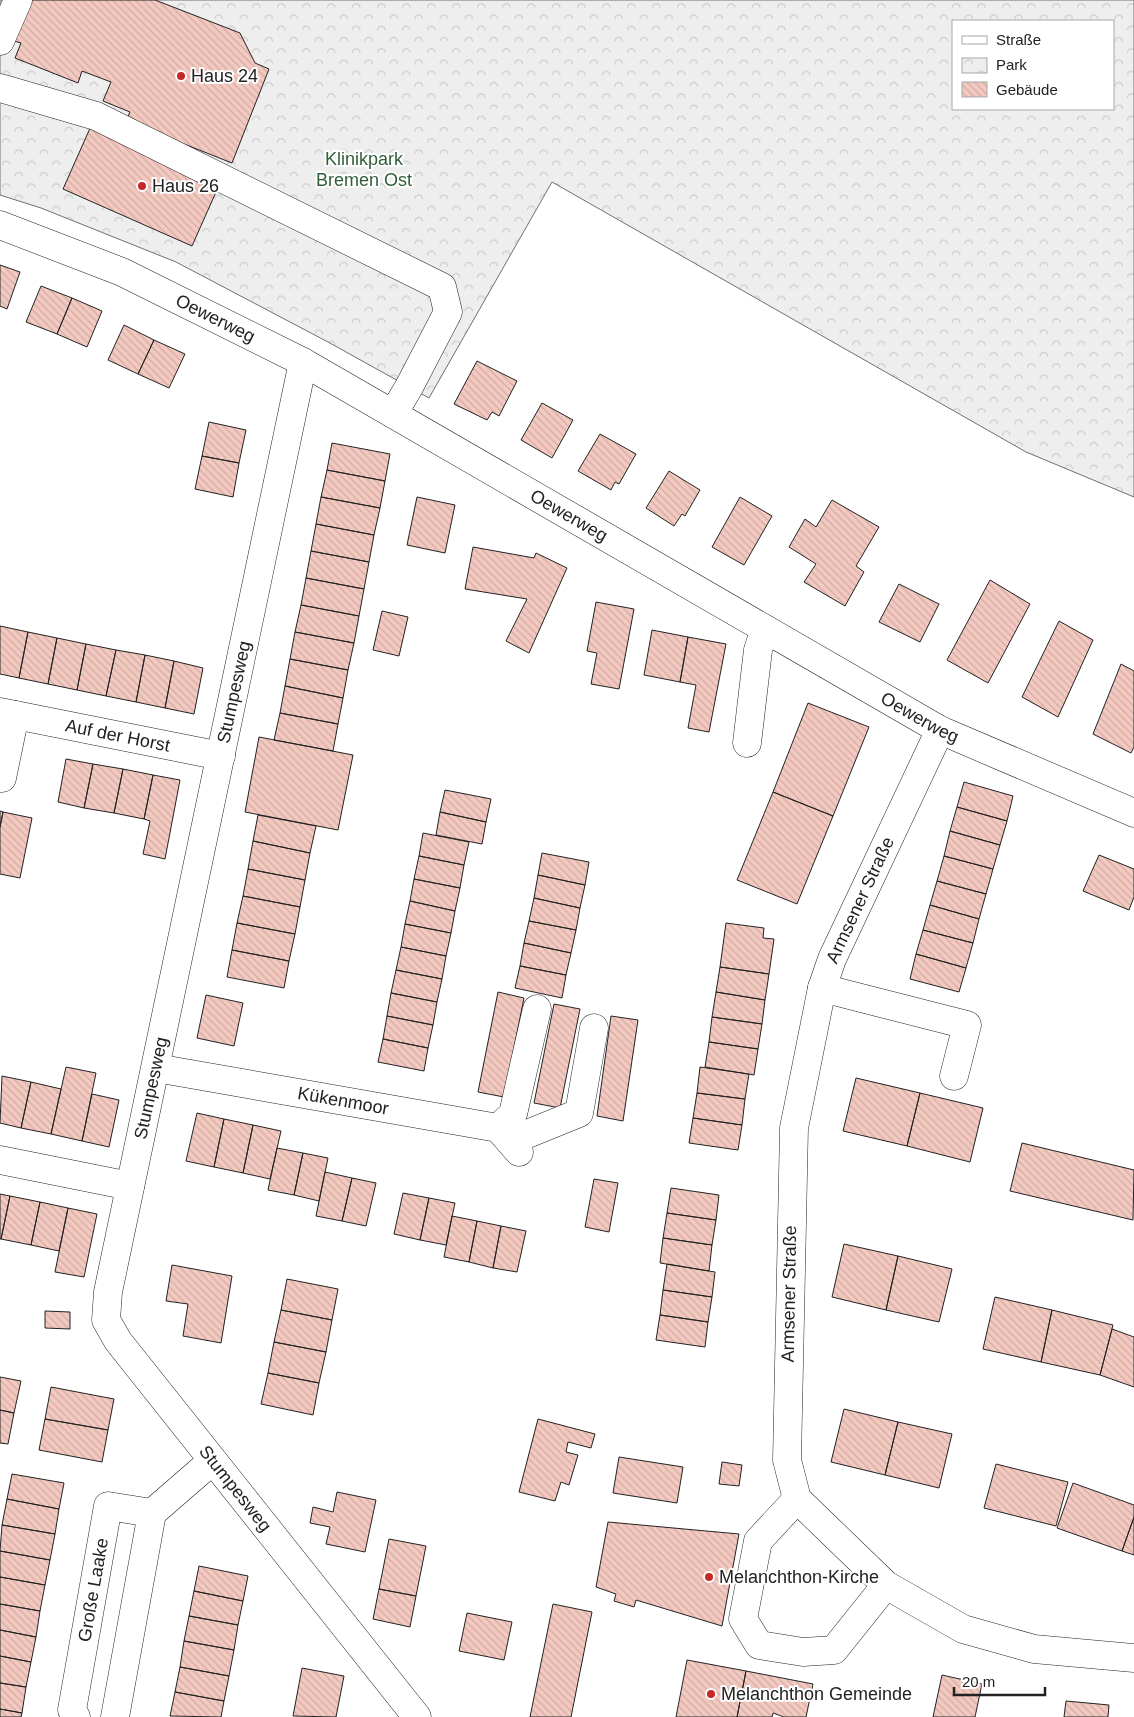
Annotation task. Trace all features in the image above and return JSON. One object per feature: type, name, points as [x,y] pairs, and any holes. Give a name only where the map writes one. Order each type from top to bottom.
[{"type":"street","points":[[0,41],[18,0]]},
{"type":"street","points":[[0,88],[96,116],[442,287],[448,312],[393,414]]},
{"type":"street","name":"Oewerweg","points":[[0,225],[122,272],[303,362],[940,730],[1134,813]]},
{"type":"street","name":"Stumpesweg","points":[[303,362],[108,1292],[106,1320],[118,1341],[212,1461],[417,1717]]},
{"type":"street","points":[[747,743],[758,650],[766,629]]},
{"type":"street","name":"Auf der Horst","points":[[0,777],[2,778],[8,713],[221,756]]},
{"type":"street","name":"Armsener Straße","points":[[797,1499],[787,1460],[794,1128],[822,988],[832,959],[940,730]]},
{"type":"street","points":[[822,988],[967,1026],[954,1076]]},
{"type":"street","points":[[509,1141],[513,1114],[537,1009]]},
{"type":"street","points":[[509,1141],[579,1113],[594,1028]]},
{"type":"street","name":"Kükenmoor","points":[[156,1068],[509,1141]]},
{"type":"street","points":[[0,1160],[130,1186]]},
{"type":"street","points":[[115,1717],[152,1513],[212,1461]]},
{"type":"street","points":[[886,1585],[834,1650],[802,1652],[759,1645],[743,1619],[758,1541],[797,1499],[886,1585],[963,1628],[1034,1649],[1134,1658]]},
{"type":"street","name":"Große Laake","points":[[76,1717],[72,1710],[108,1506],[152,1513]]},
{"type":"green space","name":"Klinikpark Bremen Ost","points":[[0,0],[1134,0],[1134,497],[1026,452],[552,182],[429,398],[328,342],[176,262],[41,208],[0,195]]},
{"type":"building","name":"Haus 24","points":[[30,0],[155,0],[240,33],[255,63],[269,69],[232,163],[126,121],[130,112],[103,101],[111,82],[82,71],[78,83],[15,58],[21,43],[14,41]]},
{"type":"building","name":"Haus 26","points":[[91,126],[220,183],[192,246],[63,189]]},
{"type":"building","points":[[0,265],[20,272],[7,309],[0,306]]},
{"type":"building","points":[[41,286],[72,298],[57,334],[26,322]]},
{"type":"building","points":[[72,298],[102,311],[87,347],[57,334]]},
{"type":"building","points":[[124,325],[154,340],[138,374],[108,360]]},
{"type":"building","points":[[154,340],[185,354],[169,388],[138,374]]},
{"type":"building","points":[[477,361],[517,381],[499,416],[492,412],[487,420],[454,404]]},
{"type":"building","points":[[542,403],[573,420],[552,458],[521,440]]},
{"type":"building","points":[[209,422],[246,430],[239,463],[202,456]]},
{"type":"building","points":[[600,434],[636,454],[619,484],[615,482],[611,490],[578,471]]},
{"type":"building","points":[[332,443],[390,454],[385,481],[327,470]]},
{"type":"building","points":[[202,456],[239,463],[233,497],[195,489]]},
{"type":"building","points":[[327,470],[385,481],[380,508],[321,497]]},
{"type":"building","points":[[669,471],[700,490],[685,516],[682,514],[674,526],[646,508]]},
{"type":"building","points":[[321,497],[380,508],[374,535],[316,524]]},
{"type":"building","points":[[417,497],[455,505],[445,553],[407,545]]},
{"type":"building","points":[[740,497],[772,516],[744,565],[712,547]]},
{"type":"building","points":[[832,500],[879,527],[856,566],[864,572],[845,606],[804,582],[816,564],[789,547],[805,519],[816,527]]},
{"type":"building","points":[[316,524],[374,535],[369,562],[311,551]]},
{"type":"building","points":[[473,547],[534,558],[536,553],[567,568],[529,653],[506,641],[527,599],[465,589]]},
{"type":"building","points":[[311,551],[369,562],[364,589],[306,578]]},
{"type":"building","points":[[306,578],[364,589],[359,616],[301,605]]},
{"type":"building","points":[[990,580],[1030,604],[988,683],[947,660]]},
{"type":"building","points":[[899,584],[939,604],[920,642],[879,622]]},
{"type":"building","points":[[596,602],[634,609],[619,689],[591,684],[597,653],[587,651]]},
{"type":"building","points":[[301,605],[359,616],[354,643],[295,632]]},
{"type":"building","points":[[382,611],[408,617],[399,656],[373,650]]},
{"type":"building","points":[[1059,621],[1093,640],[1058,717],[1022,697]]},
{"type":"building","points":[[0,626],[28,632],[19,678],[0,674]]},
{"type":"building","points":[[652,630],[688,637],[680,682],[644,675]]},
{"type":"building","points":[[28,632],[57,638],[48,684],[19,678]]},
{"type":"building","points":[[295,632],[354,643],[348,670],[290,659]]},
{"type":"building","points":[[688,637],[726,644],[709,732],[688,728],[696,685],[680,682]]},
{"type":"building","points":[[57,638],[86,644],[77,690],[48,684]]},
{"type":"building","points":[[86,644],[116,650],[106,696],[77,690]]},
{"type":"building","points":[[116,650],[145,655],[136,702],[106,696]]},
{"type":"building","points":[[145,655],[174,661],[165,708],[136,702]]},
{"type":"building","points":[[290,659],[348,670],[343,698],[285,686]]},
{"type":"building","points":[[174,661],[203,668],[194,714],[165,708]]},
{"type":"building","points":[[1121,664],[1134,671],[1134,747],[1131,753],[1093,734]]},
{"type":"building","points":[[285,686],[343,698],[338,724],[280,713]]},
{"type":"building","points":[[808,703],[869,727],[833,816],[773,792]]},
{"type":"building","points":[[280,713],[338,724],[333,751],[274,740]]},
{"type":"building","points":[[259,737],[353,755],[338,830],[245,812]]},
{"type":"building","points":[[66,759],[93,764],[84,808],[58,802]]},
{"type":"building","points":[[93,764],[123,769],[114,813],[84,808]]},
{"type":"building","points":[[123,769],[153,775],[144,819],[114,813]]},
{"type":"building","points":[[153,775],[180,780],[165,859],[143,854],[150,821],[144,819]]},
{"type":"building","points":[[964,782],[1013,796],[1007,821],[957,807]]},
{"type":"building","points":[[445,790],[491,799],[486,822],[440,812]]},
{"type":"building","points":[[773,792],[833,816],[797,904],[737,880]]},
{"type":"building","points":[[957,807],[1007,821],[1000,845],[950,831]]},
{"type":"building","points":[[0,811],[3,812],[0,827]]},
{"type":"building","points":[[3,812],[32,818],[20,878],[0,874],[0,827]]},
{"type":"building","points":[[440,812],[486,822],[482,844],[436,835]]},
{"type":"building","points":[[258,815],[316,826],[310,853],[253,841]]},
{"type":"building","points":[[950,831],[1000,845],[993,869],[944,856]]},
{"type":"building","points":[[423,833],[469,842],[464,865],[419,856]]},
{"type":"building","points":[[253,841],[310,853],[305,880],[248,869]]},
{"type":"building","points":[[542,853],[589,862],[585,885],[538,875]]},
{"type":"building","points":[[1099,855],[1134,869],[1134,897],[1129,910],[1083,891]]},
{"type":"building","points":[[419,856],[464,865],[460,888],[414,879]]},
{"type":"building","points":[[944,856],[993,869],[986,894],[937,881]]},
{"type":"building","points":[[248,869],[305,880],[300,907],[243,896]]},
{"type":"building","points":[[538,875],[585,885],[580,908],[534,898]]},
{"type":"building","points":[[414,879],[460,888],[455,911],[410,901]]},
{"type":"building","points":[[937,881],[986,894],[979,919],[930,905]]},
{"type":"building","points":[[243,896],[300,907],[295,934],[237,923]]},
{"type":"building","points":[[534,898],[580,908],[576,930],[529,921]]},
{"type":"building","points":[[410,901],[455,911],[451,933],[405,924]]},
{"type":"building","points":[[930,905],[979,919],[973,943],[923,930]]},
{"type":"building","points":[[529,921],[576,930],[571,953],[524,943]]},
{"type":"building","points":[[237,923],[295,934],[289,961],[232,950]]},
{"type":"building","points":[[726,923],[764,928],[763,938],[774,939],[769,974],[720,967]]},
{"type":"building","points":[[405,924],[451,933],[446,956],[401,947]]},
{"type":"building","points":[[923,930],[973,943],[966,968],[916,954]]},
{"type":"building","points":[[524,943],[571,953],[566,975],[520,966]]},
{"type":"building","points":[[401,947],[446,956],[442,979],[396,970]]},
{"type":"building","points":[[232,950],[289,961],[284,988],[227,977]]},
{"type":"building","points":[[916,954],[966,968],[959,992],[910,979]]},
{"type":"building","points":[[520,966],[566,975],[562,998],[515,988]]},
{"type":"building","points":[[720,967],[769,974],[765,1000],[716,992]]},
{"type":"building","points":[[396,970],[442,979],[437,1002],[391,993]]},
{"type":"building","points":[[498,992],[524,998],[504,1097],[478,1092]]},
{"type":"building","points":[[716,992],[765,1000],[762,1024],[712,1017]]},
{"type":"building","points":[[391,993],[437,1002],[433,1025],[387,1016]]},
{"type":"building","points":[[206,995],[243,1003],[234,1046],[197,1038]]},
{"type":"building","points":[[554,1004],[580,1009],[560,1108],[534,1103]]},
{"type":"building","points":[[387,1016],[433,1025],[428,1048],[383,1039]]},
{"type":"building","points":[[611,1016],[638,1020],[623,1121],[597,1116]]},
{"type":"building","points":[[712,1017],[762,1024],[758,1049],[709,1042]]},
{"type":"building","points":[[383,1039],[428,1048],[424,1071],[378,1062]]},
{"type":"building","points":[[709,1042],[758,1049],[754,1075],[705,1067]]},
{"type":"building","points":[[66,1067],[96,1073],[82,1141],[51,1134]]},
{"type":"building","points":[[700,1067],[749,1074],[745,1099],[697,1093]]},
{"type":"building","points":[[2,1076],[31,1082],[21,1128],[0,1123]]},
{"type":"building","points":[[856,1078],[920,1093],[907,1146],[843,1131]]},
{"type":"building","points":[[31,1082],[61,1089],[51,1134],[21,1128]]},
{"type":"building","points":[[697,1093],[745,1099],[742,1125],[693,1118]]},
{"type":"building","points":[[920,1093],[983,1108],[970,1162],[907,1146]]},
{"type":"building","points":[[92,1094],[119,1100],[109,1147],[82,1141]]},
{"type":"building","points":[[197,1113],[224,1119],[214,1167],[186,1161]]},
{"type":"building","points":[[693,1118],[742,1125],[738,1150],[689,1143]]},
{"type":"building","points":[[224,1119],[253,1125],[243,1173],[214,1167]]},
{"type":"building","points":[[253,1125],[281,1131],[270,1179],[243,1173]]},
{"type":"building","points":[[1022,1143],[1134,1170],[1133,1220],[1010,1191]]},
{"type":"building","points":[[277,1148],[303,1153],[294,1195],[268,1190]]},
{"type":"building","points":[[303,1153],[328,1158],[319,1201],[294,1195]]},
{"type":"building","points":[[325,1172],[352,1178],[342,1221],[316,1216]]},
{"type":"building","points":[[352,1178],[376,1183],[366,1226],[342,1221]]},
{"type":"building","points":[[594,1179],[618,1183],[609,1232],[585,1227]]},
{"type":"building","points":[[671,1188],[719,1195],[716,1220],[667,1213]]},
{"type":"building","points":[[403,1193],[429,1198],[420,1240],[394,1234]]},
{"type":"building","points":[[0,1194],[10,1196],[1,1239],[0,1239]]},
{"type":"building","points":[[10,1196],[40,1202],[31,1245],[1,1239]]},
{"type":"building","points":[[429,1198],[455,1203],[446,1245],[420,1240]]},
{"type":"building","points":[[40,1202],[68,1208],[59,1251],[31,1245]]},
{"type":"building","points":[[68,1208],[97,1214],[84,1277],[55,1272]]},
{"type":"building","points":[[667,1213],[716,1220],[712,1245],[663,1238]]},
{"type":"building","points":[[452,1216],[477,1221],[469,1262],[444,1257]]},
{"type":"building","points":[[477,1221],[501,1226],[493,1268],[469,1262]]},
{"type":"building","points":[[501,1226],[526,1231],[517,1272],[493,1268]]},
{"type":"building","points":[[663,1238],[712,1245],[709,1271],[660,1263]]},
{"type":"building","points":[[844,1244],[898,1256],[886,1310],[832,1297]]},
{"type":"building","points":[[898,1256],[952,1269],[939,1322],[886,1310]]},
{"type":"building","points":[[667,1264],[715,1272],[712,1297],[663,1290]]},
{"type":"building","points":[[172,1265],[232,1276],[221,1343],[183,1336],[188,1304],[166,1301]]},
{"type":"building","points":[[287,1279],[338,1289],[332,1320],[281,1310]]},
{"type":"building","points":[[663,1290],[712,1297],[708,1322],[660,1315]]},
{"type":"building","points":[[995,1297],[1052,1310],[1041,1362],[983,1349]]},
{"type":"building","points":[[281,1310],[332,1320],[326,1352],[274,1342]]},
{"type":"building","points":[[1052,1310],[1113,1325],[1100,1375],[1041,1362]]},
{"type":"building","points":[[45,1311],[70,1312],[70,1329],[45,1328]]},
{"type":"building","points":[[660,1315],[708,1322],[705,1347],[656,1340]]},
{"type":"building","points":[[1112,1329],[1134,1337],[1134,1387],[1100,1375]]},
{"type":"building","points":[[274,1342],[326,1352],[319,1383],[268,1373]]},
{"type":"building","points":[[268,1373],[319,1383],[313,1415],[261,1404]]},
{"type":"building","points":[[0,1377],[21,1381],[14,1413],[0,1410]]},
{"type":"building","points":[[51,1387],[114,1399],[108,1430],[45,1419]]},
{"type":"building","points":[[844,1409],[898,1422],[885,1475],[831,1462]]},
{"type":"building","points":[[0,1410],[14,1413],[8,1444],[0,1443]]},
{"type":"building","points":[[45,1419],[108,1430],[102,1462],[39,1450]]},
{"type":"building","points":[[538,1419],[595,1434],[591,1448],[568,1442],[566,1452],[578,1455],[569,1485],[561,1482],[555,1501],[519,1492]]},
{"type":"building","points":[[898,1422],[952,1434],[939,1488],[885,1475]]},
{"type":"building","points":[[619,1457],[683,1467],[677,1503],[613,1493]]},
{"type":"building","points":[[722,1462],[742,1465],[739,1486],[719,1484]]},
{"type":"building","points":[[996,1464],[1068,1482],[1056,1526],[984,1508]]},
{"type":"building","points":[[12,1474],[64,1483],[59,1509],[7,1499]]},
{"type":"building","points":[[1073,1483],[1134,1505],[1134,1517],[1122,1551],[1057,1528]]},
{"type":"building","points":[[337,1492],[376,1500],[365,1552],[326,1544],[330,1527],[310,1523],[313,1507],[333,1512]]},
{"type":"building","points":[[7,1499],[59,1509],[55,1534],[2,1525]]},
{"type":"building","points":[[1134,1517],[1134,1555],[1122,1551]]},
{"type":"building","points":[[608,1522],[739,1534],[722,1626],[636,1600],[634,1607],[614,1601],[616,1594],[596,1587]]},
{"type":"building","points":[[2,1525],[55,1534],[50,1560],[0,1551]]},
{"type":"building","points":[[389,1539],[426,1546],[416,1596],[379,1589]]},
{"type":"building","points":[[0,1551],[50,1560],[45,1585],[0,1577]]},
{"type":"building","points":[[199,1566],[248,1576],[243,1601],[194,1591]]},
{"type":"building","points":[[0,1577],[45,1585],[40,1611],[0,1604]]},
{"type":"building","points":[[379,1589],[416,1596],[410,1627],[373,1619]]},
{"type":"building","points":[[194,1591],[243,1601],[238,1625],[189,1616]]},
{"type":"building","points":[[0,1604],[40,1611],[36,1637],[0,1630]]},
{"type":"building","points":[[553,1604],[592,1612],[571,1717],[530,1717]]},
{"type":"building","points":[[467,1613],[512,1622],[504,1660],[459,1651]]},
{"type":"building","points":[[189,1616],[238,1625],[234,1650],[184,1641]]},
{"type":"building","points":[[0,1630],[36,1637],[31,1662],[0,1656]]},
{"type":"building","points":[[184,1641],[234,1650],[229,1676],[180,1667]]},
{"type":"building","points":[[0,1656],[31,1662],[26,1687],[0,1683]]},
{"type":"building","name":"Melanchthon Gemeinde","points":[[687,1660],[746,1671],[737,1717],[676,1717]]},
{"type":"building","points":[[180,1667],[229,1676],[224,1701],[175,1692]]},
{"type":"building","points":[[302,1668],[344,1676],[336,1717],[293,1716]]},
{"type":"building","points":[[746,1671],[813,1684],[806,1717],[784,1717],[773,1713],[772,1717],[737,1717]]},
{"type":"building","points":[[942,1675],[982,1684],[975,1717],[933,1717]]},
{"type":"building","points":[[0,1683],[26,1687],[22,1713],[0,1709]]},
{"type":"building","points":[[175,1692],[224,1701],[221,1717],[170,1716]]},
{"type":"building","points":[[1066,1701],[1109,1705],[1108,1717],[1064,1717]]},
{"type":"building","points":[[0,1709],[22,1713],[21,1717],[0,1717]]},
{"type":"place","name":"Haus 24","points":[[181,76]]},
{"type":"place","name":"Haus 26","points":[[142,186]]},
{"type":"place","name":"Melanchthon-Kirche","points":[[709,1577]]},
{"type":"place","name":"Melanchthon Gemeinde","points":[[711,1694]]}]
